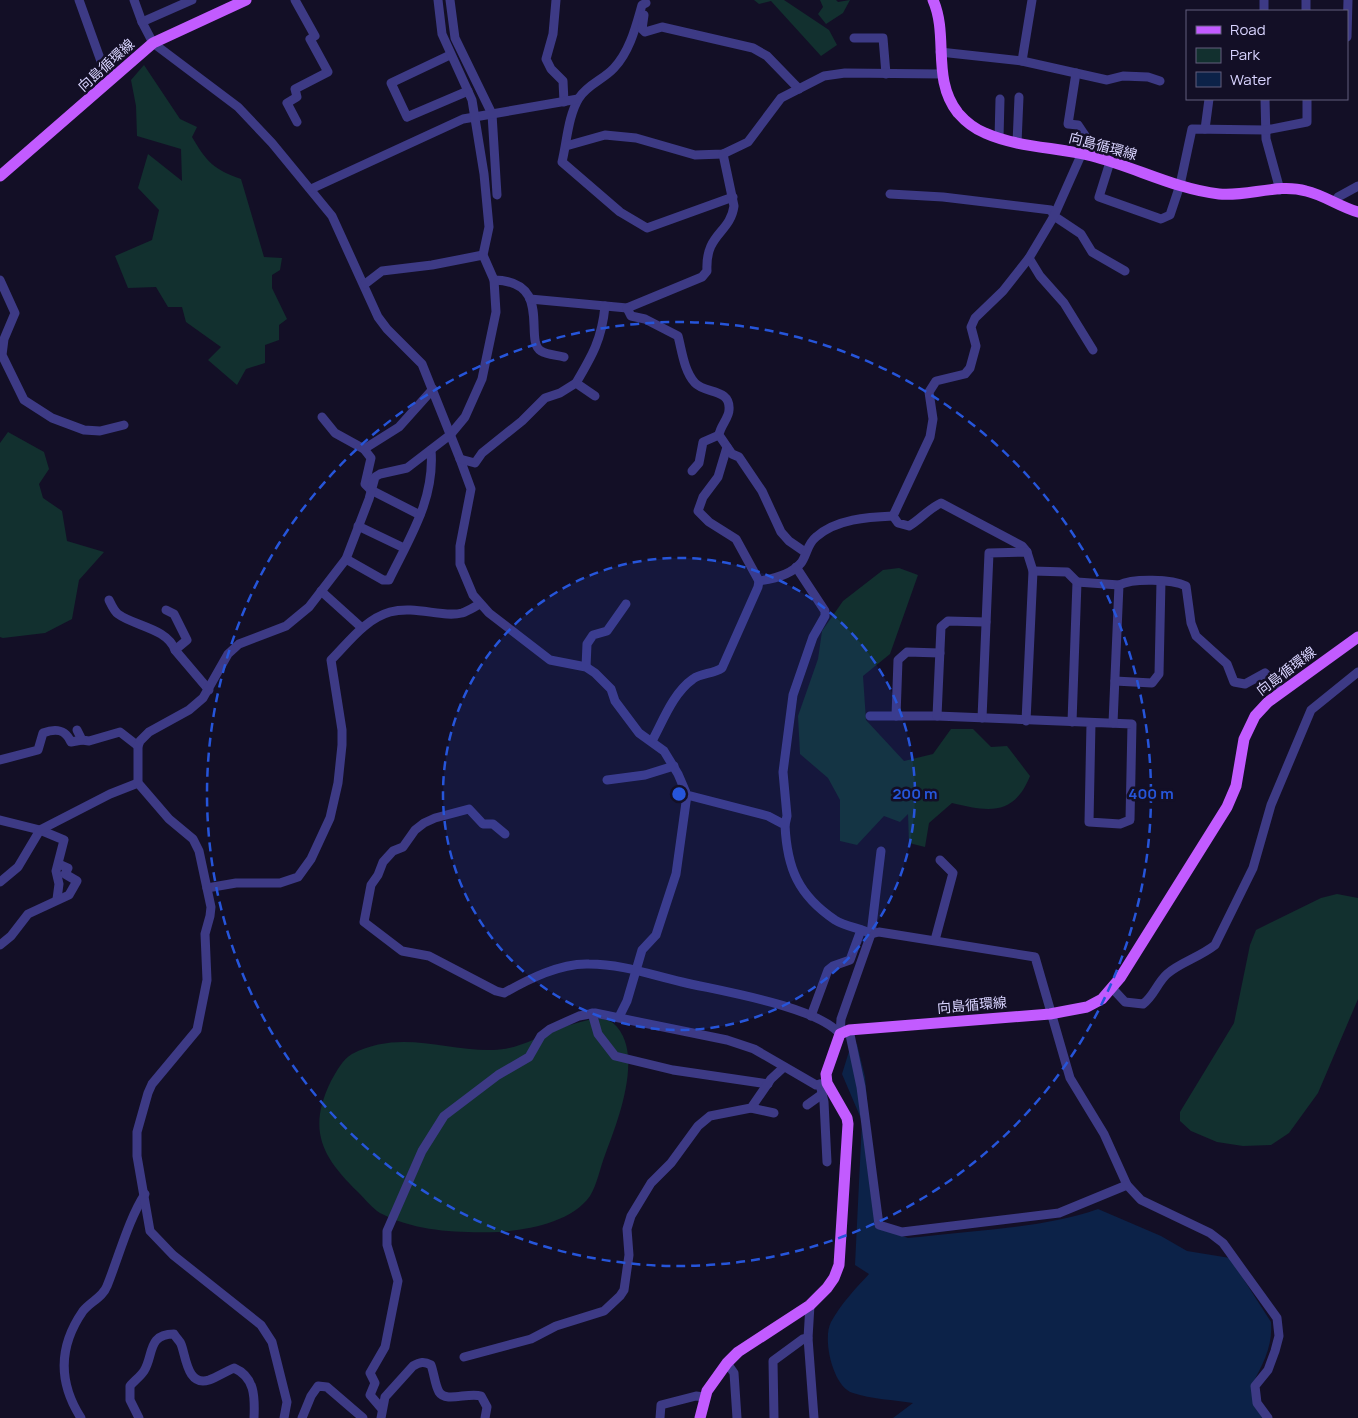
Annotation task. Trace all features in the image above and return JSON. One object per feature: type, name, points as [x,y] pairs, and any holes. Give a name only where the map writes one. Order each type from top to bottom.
[{"type":"main road","name":"向島循環線","points":[[0,176],[153,43],[246,0]]},
{"type":"main road","name":"向島循環線","points":[[933,0],[938,23],[942,74],[947,94],[958,112],[968,123],[984,133],[1017,143],[1094,156],[1180,185],[1220,194],[1305,190],[1358,212]]},
{"type":"main road","name":"向島循環線","points":[[844,1032],[1050,1014],[1087,1007],[1102,999],[1112,988],[1227,807],[1236,786],[1244,739],[1249,726],[1268,702],[1358,637]]},
{"type":"main road","points":[[700,1418],[705,1397],[727,1363],[738,1352],[810,1305],[828,1288],[839,1264],[848,1124],[847,1118],[824,1084],[826,1074],[844,1032]]},
{"type":"street","points":[[79,0],[102,64],[115,77]]},
{"type":"street","points":[[134,0],[142,22],[153,43],[238,108],[332,216],[365,284],[378,317],[387,329],[422,364],[471,489],[460,546],[460,564],[464,577],[480,604],[550,660],[586,667],[595,673],[611,689],[616,702],[639,733],[664,752],[674,766],[686,795],[676,874],[656,935],[642,950],[627,1001],[619,1017]]},
{"type":"street","points":[[142,22],[177,3],[192,0]]},
{"type":"street","points":[[295,0],[315,36],[310,39],[328,72],[295,89],[298,97],[287,103],[297,122]]},
{"type":"street","points":[[284,1418],[287,1402],[272,1342],[260,1325],[174,1255],[150,1231],[137,1156],[137,1132],[152,1084],[191,1038],[201,1014],[207,980],[205,934],[210,916],[207,888],[199,851],[193,839],[170,819],[138,783],[138,746],[149,732],[189,710],[209,690],[228,654],[239,644],[286,626],[309,607],[346,559],[371,490],[372,482],[380,474],[407,468],[450,435],[465,417],[482,379],[496,312],[494,280],[484,255],[488,227],[484,174],[472,100],[442,34],[438,0]]},
{"type":"street","points":[[450,0],[455,38],[492,114],[498,195]]},
{"type":"street","points":[[556,0],[553,34],[546,59],[551,69],[563,81],[564,102]]},
{"type":"street","points":[[1022,61],[1032,0]]},
{"type":"street","points":[[646,1],[642,29],[645,32],[662,27],[753,48],[767,56],[799,89]]},
{"type":"street","points":[[646,1],[642,5],[631,41],[614,68],[587,88],[578,100],[568,130],[562,162],[620,212],[647,228],[733,197]]},
{"type":"street","points":[[1348,2],[1358,4]]},
{"type":"street","points":[[854,38],[883,38],[886,74]]},
{"type":"street","points":[[940,52],[1022,61],[1107,80],[1123,76],[1148,77],[1160,81]]},
{"type":"street","points":[[450,55],[391,83],[407,117],[468,91]]},
{"type":"street","points":[[1076,73],[1068,124],[1078,124],[1094,149],[1094,156]]},
{"type":"street","points":[[566,146],[605,135],[636,138],[695,154],[723,154],[748,142],[781,98],[824,76],[942,74]]},
{"type":"street","points":[[1017,143],[1019,97]]},
{"type":"street","points":[[999,138],[1000,99]]},
{"type":"street","points":[[311,190],[463,119],[578,100]]},
{"type":"street","points":[[1205,129],[1209,100]]},
{"type":"street","points":[[1265,100],[1266,130],[1280,190]]},
{"type":"street","points":[[1110,162],[1099,197],[1161,219],[1170,215],[1180,185],[1192,129],[1266,130],[1308,122],[1307,100]]},
{"type":"street","points":[[893,516],[930,436],[933,419],[929,392],[936,381],[964,374],[970,368],[976,346],[971,327],[975,318],[1003,291],[1030,258],[1054,216],[1082,153]]},
{"type":"street","points":[[530,299],[627,308],[702,277],[706,271],[706,259],[714,237],[733,215],[733,197],[723,154]]},
{"type":"street","points":[[1334,202],[1338,197],[1358,186]]},
{"type":"street","points":[[890,194],[996,202],[1051,210],[1054,216],[1081,234],[1092,252],[1125,270]]},
{"type":"street","points":[[365,284],[382,271],[432,265],[484,255]]},
{"type":"street","points":[[1030,258],[1040,276],[1064,303],[1092,350]]},
{"type":"street","points":[[0,280],[14,313],[4,339],[2,354],[24,400],[52,418],[84,430],[100,431],[124,426]]},
{"type":"street","points":[[494,280],[519,285],[525,289],[530,299],[537,347],[540,351],[564,356]]},
{"type":"street","points":[[460,459],[475,463],[496,440],[522,421],[545,398],[560,393],[576,383],[597,347],[604,323],[605,306]]},
{"type":"street","points":[[627,308],[631,316],[645,319],[678,336],[688,373],[696,385],[721,394],[728,403],[729,411],[718,435],[703,442],[699,463],[692,471]]},
{"type":"street","points":[[576,383],[595,396]]},
{"type":"street","points":[[364,449],[399,427],[433,389]]},
{"type":"street","points":[[322,417],[335,433],[364,449],[372,458],[365,484],[371,490],[420,515]]},
{"type":"street","points":[[718,435],[732,454],[739,457],[762,490],[781,532],[789,541],[805,552]]},
{"type":"street","points":[[727,447],[718,477],[704,497],[698,511],[709,522],[736,539],[759,582]]},
{"type":"street","points":[[346,559],[383,580],[389,580],[420,515],[428,492],[432,468],[431,450]]},
{"type":"street","points":[[893,516],[898,523],[909,526],[918,521],[931,508],[941,503],[1022,546],[1027,552],[1033,571],[1026,721]]},
{"type":"street","points":[[759,582],[778,578],[796,567],[802,562],[805,552],[816,537],[830,527],[850,521],[893,516]]},
{"type":"street","points":[[358,526],[404,548]]},
{"type":"street","points":[[982,718],[989,552],[1027,552]]},
{"type":"street","points":[[796,567],[825,611],[826,616],[813,637],[793,694],[783,772],[789,864],[813,900],[836,920],[871,934],[879,932],[1035,957],[1070,1078],[1104,1134],[1127,1185],[1141,1200],[1210,1233],[1223,1243],[1277,1318],[1279,1336],[1275,1351],[1268,1370],[1255,1386],[1257,1402],[1268,1418]]},
{"type":"street","points":[[1033,571],[1067,572],[1077,582],[1119,584],[1127,581],[1178,582],[1186,586],[1191,623],[1196,636],[1227,664],[1234,682],[1245,684],[1265,673],[1281,692]]},
{"type":"street","points":[[1115,681],[1152,683],[1159,674],[1161,581]]},
{"type":"street","points":[[652,741],[675,699],[694,678],[714,673],[722,668],[759,582]]},
{"type":"street","points":[[1072,722],[1077,582]]},
{"type":"street","points":[[1113,723],[1119,584]]},
{"type":"street","points":[[321,591],[362,628]]},
{"type":"street","points":[[109,600],[116,613],[158,633],[174,645],[175,650],[209,690]]},
{"type":"street","points":[[207,888],[236,883],[280,883],[298,878],[311,860],[330,818],[338,783],[342,745],[342,730],[331,660],[362,628],[388,612],[405,610],[450,614],[464,612],[480,604]]},
{"type":"street","points":[[586,667],[588,644],[593,635],[607,630],[626,604]]},
{"type":"street","points":[[166,610],[174,614],[186,640],[175,650]]},
{"type":"street","points":[[937,716],[941,627],[948,621],[986,622]]},
{"type":"street","points":[[896,716],[898,660],[908,652],[940,653]]},
{"type":"street","points":[[1112,988],[1125,1002],[1143,1004],[1150,999],[1168,973],[1204,954],[1214,945],[1254,868],[1271,805],[1311,710],[1358,672]]},
{"type":"street","points":[[870,716],[937,716],[1132,724],[1130,820],[1120,824],[1089,822],[1091,723]]},
{"type":"street","points":[[0,760],[38,750],[43,732],[52,729],[60,730],[68,736],[71,742],[90,741],[120,732],[138,746]]},
{"type":"street","points":[[77,730],[82,740]]},
{"type":"street","points":[[607,780],[645,774],[674,766]]},
{"type":"street","points":[[0,882],[18,867],[40,830],[110,794],[138,783]]},
{"type":"street","points":[[686,795],[768,816],[785,825]]},
{"type":"street","points":[[505,834],[493,824],[483,824],[469,809],[435,818],[424,823],[415,830],[403,847],[393,851],[383,862],[378,875],[371,885],[364,922],[402,951],[429,956],[496,991],[504,993],[532,976],[540,977],[558,969],[587,964],[617,966],[781,1005],[833,1025],[844,1032]]},
{"type":"street","points":[[0,820],[40,830],[64,840],[56,870],[59,884],[57,899]]},
{"type":"street","points":[[881,851],[871,934],[841,1019],[861,1087],[878,1225],[902,1232],[1059,1213],[1127,1185]]},
{"type":"street","points":[[935,940],[953,873],[940,860]]},
{"type":"street","points":[[0,945],[11,936],[28,914],[69,895],[77,881],[65,874],[68,868],[58,864]]},
{"type":"street","points":[[811,1016],[828,970],[833,966],[850,960],[861,930]]},
{"type":"street","points":[[592,1014],[598,1034],[615,1056],[673,1070],[768,1084]]},
{"type":"street","points":[[382,1414],[370,1395],[375,1383],[370,1373],[385,1347],[398,1280],[387,1245],[387,1231],[422,1151],[444,1116],[498,1075],[529,1057],[541,1036],[550,1029],[572,1019],[592,1014],[619,1017],[727,1040],[754,1049],[816,1085],[824,1084],[821,1095],[824,1102],[827,1162]]},
{"type":"street","points":[[751,1108],[779,1069],[784,1067]]},
{"type":"street","points":[[806,1105],[821,1095]]},
{"type":"street","points":[[464,1357],[531,1339],[556,1326],[604,1310],[624,1290],[629,1255],[629,1222],[651,1183],[670,1164],[698,1126],[710,1116],[751,1108],[774,1113]]},
{"type":"street","points":[[81,1418],[71,1402],[65,1384],[63,1360],[68,1342],[84,1311],[106,1289],[116,1259],[144,1194]]},
{"type":"street","points":[[810,1305],[808,1338],[814,1418]]},
{"type":"street","points":[[139,1418],[130,1400],[130,1386],[144,1371],[149,1353],[156,1340],[164,1334],[174,1334],[181,1345],[188,1371],[198,1380],[207,1381],[234,1368],[244,1372],[251,1383],[255,1398],[254,1418]]},
{"type":"street","points":[[774,1418],[773,1361],[802,1339],[808,1338]]},
{"type":"street","points":[[382,1414],[385,1397],[413,1366],[419,1362],[425,1362],[431,1365],[438,1392],[444,1397],[453,1398],[472,1393],[481,1396],[487,1407],[485,1418]]},
{"type":"street","points":[[727,1363],[734,1373],[737,1418]]},
{"type":"street","points":[[302,1418],[311,1396],[318,1386],[327,1388],[363,1418]]},
{"type":"street","points":[[660,1418],[661,1405],[696,1396],[705,1397]]},
{"type":"green space","points":[[754,0],[784,0],[829,30],[837,45],[821,56],[771,1],[759,4]]},
{"type":"green space","points":[[820,0],[836,0],[838,2],[850,0],[843,13],[826,24],[818,14],[823,7]]},
{"type":"green space","points":[[144,65],[180,119],[197,127],[192,137],[212,164],[224,172],[241,179],[264,257],[282,258],[280,270],[272,275],[272,288],[287,319],[279,325],[279,340],[265,345],[265,363],[246,369],[237,385],[208,360],[221,347],[186,322],[182,307],[168,307],[156,287],[128,288],[115,256],[152,240],[159,210],[138,188],[148,154],[182,181],[181,149],[137,136],[136,106],[131,80]]},
{"type":"green space","points":[[8,432],[44,452],[49,469],[39,484],[43,498],[62,511],[67,541],[104,552],[79,580],[72,619],[45,633],[3,638],[0,637],[0,443]]},
{"type":"green space","points":[[899,568],[918,575],[890,654],[863,676],[866,720],[904,761],[933,754],[951,729],[973,729],[991,747],[1007,746],[1030,776],[1024,789],[1016,798],[999,808],[978,808],[952,803],[929,823],[925,847],[909,843],[908,814],[900,822],[884,816],[857,845],[840,841],[840,800],[828,778],[800,754],[798,716],[818,659],[822,631],[843,601],[883,570]]},
{"type":"green space","points":[[1337,894],[1358,898],[1358,999],[1318,1093],[1289,1133],[1271,1145],[1243,1146],[1217,1142],[1191,1131],[1180,1121],[1180,1112],[1234,1023],[1250,945],[1256,930],[1321,898]]},
{"type":"green space","points":[[597,1018],[613,1023],[623,1035],[627,1051],[626,1088],[622,1107],[597,1182],[590,1196],[582,1205],[561,1218],[536,1227],[499,1232],[438,1230],[408,1224],[374,1209],[335,1167],[327,1154],[322,1142],[320,1128],[320,1114],[324,1098],[337,1070],[352,1054],[370,1047],[405,1042],[475,1049],[493,1050],[510,1048],[568,1026]]},
{"type":"water","points":[[857,1044],[865,1077],[880,1228],[908,1238],[1033,1224],[1098,1209],[1161,1236],[1187,1251],[1230,1258],[1271,1322],[1269,1347],[1252,1385],[1265,1418],[893,1418],[913,1403],[867,1397],[846,1389],[840,1382],[831,1362],[828,1339],[831,1322],[835,1315],[869,1274],[855,1265],[862,1121],[842,1074],[851,1045]]}]
